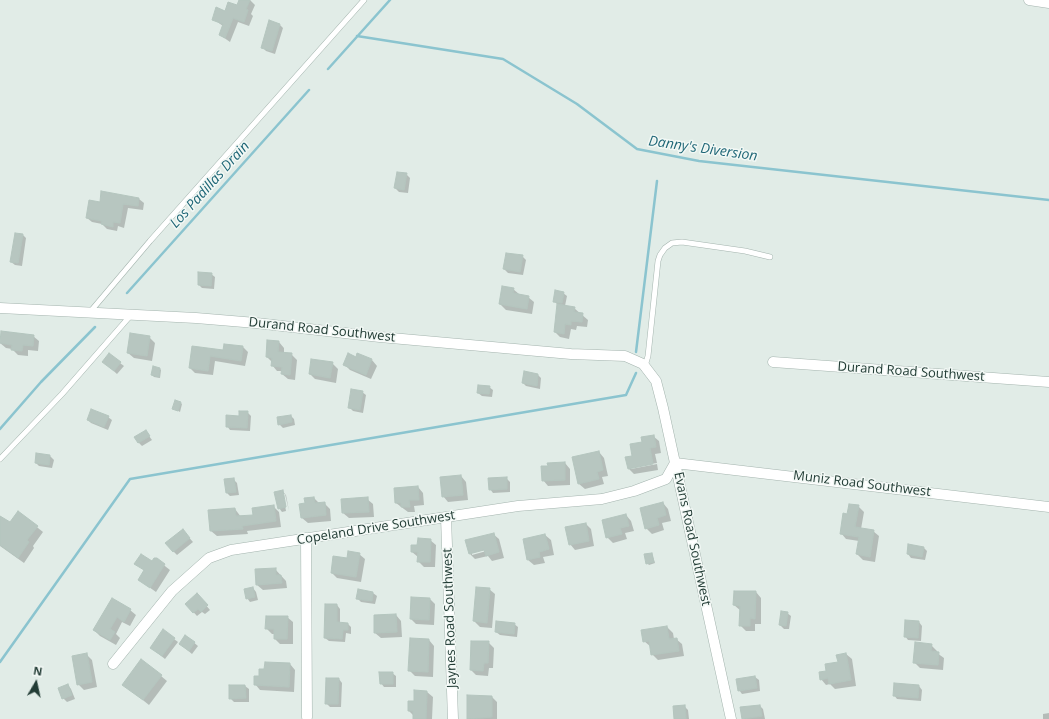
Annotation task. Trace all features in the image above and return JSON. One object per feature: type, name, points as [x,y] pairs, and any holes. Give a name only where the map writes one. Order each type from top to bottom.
[{"type":"street","points":[[1029,0],[1049,3]]},
{"type":"street","name":"Durand Road Southwest","points":[[0,308],[196,318],[528,350],[625,356],[644,366]]},
{"type":"street","name":"Durand Road Southwest","points":[[773,362],[1049,382]]},
{"type":"street","name":"Evans Road Southwest","points":[[644,366],[656,381],[676,463],[730,719]]},
{"type":"street","name":"Muniz Road Southwest","points":[[676,463],[1049,507]]},
{"type":"street","name":"Copeland Drive Southwest","points":[[113,664],[172,591],[208,558],[231,550],[518,506],[608,498],[634,491],[666,479],[676,463]]},
{"type":"street","name":"Jaynes Road Southwest","points":[[446,517],[453,719]]},
{"type":"street","points":[[306,538],[307,717]]},
{"type":"lane","points":[[90,312],[155,236],[364,0]]},
{"type":"lane","points":[[644,366],[648,356],[658,261],[665,248],[672,243],[682,242],[745,251],[770,257]]},
{"type":"lane","points":[[0,458],[62,394],[131,315]]},
{"type":"building","points":[[239,0],[250,0],[246,9],[248,10],[244,22],[233,18],[225,38],[219,35],[223,24],[212,20],[216,7],[225,11],[228,2],[237,5]]},
{"type":"building","points":[[269,20],[280,24],[272,51],[261,48]]},
{"type":"building","points":[[397,172],[407,173],[404,190],[394,188]]},
{"type":"building","points":[[101,191],[139,198],[138,206],[123,204],[120,223],[113,222],[113,227],[101,224],[102,221],[86,218],[89,200],[100,202]]},
{"type":"building","points":[[15,233],[23,234],[18,263],[10,262]]},
{"type":"building","points":[[506,253],[523,255],[520,272],[503,269]]},
{"type":"building","points":[[198,272],[212,273],[211,286],[198,285]]},
{"type":"building","points":[[502,286],[514,288],[513,293],[529,296],[527,309],[499,304]]},
{"type":"building","points":[[555,290],[564,292],[562,303],[553,302]]},
{"type":"building","points":[[557,304],[575,307],[574,312],[583,313],[582,322],[571,321],[571,325],[565,324],[564,334],[554,332]]},
{"type":"building","points":[[1,331],[34,335],[33,346],[23,345],[22,351],[11,350],[12,345],[0,343]]},
{"type":"building","points":[[130,333],[150,336],[147,356],[127,353]]},
{"type":"building","points":[[267,340],[279,341],[278,352],[292,353],[290,375],[281,374],[282,367],[271,366],[272,358],[266,357]]},
{"type":"building","points":[[224,344],[243,346],[241,361],[210,356],[208,371],[189,368],[192,346],[223,350]]},
{"type":"building","points":[[109,353],[121,362],[114,371],[102,362]]},
{"type":"building","points":[[348,353],[356,357],[357,353],[372,359],[366,375],[343,365]]},
{"type":"building","points":[[311,359],[333,362],[330,378],[309,374]]},
{"type":"building","points":[[153,366],[160,368],[159,377],[151,375]]},
{"type":"building","points":[[524,371],[538,374],[537,386],[522,383]]},
{"type":"building","points":[[478,385],[490,386],[489,394],[477,393]]},
{"type":"building","points":[[351,389],[363,391],[360,410],[348,408]]},
{"type":"building","points":[[175,400],[181,402],[178,411],[172,409]]},
{"type":"building","points":[[91,409],[109,416],[104,427],[87,420]]},
{"type":"building","points":[[239,411],[248,411],[247,428],[226,427],[226,415],[239,416]]},
{"type":"building","points":[[291,415],[292,422],[278,425],[277,417]]},
{"type":"building","points":[[146,430],[150,436],[138,443],[134,437]]},
{"type":"building","points":[[654,435],[656,447],[650,448],[653,464],[628,469],[625,457],[632,456],[630,444],[642,442],[641,437]]},
{"type":"building","points":[[599,451],[603,470],[597,472],[599,479],[578,484],[572,457]]},
{"type":"building","points":[[36,453],[50,455],[49,465],[35,463]]},
{"type":"building","points":[[565,462],[565,480],[542,481],[541,466],[548,466],[547,463]]},
{"type":"building","points":[[461,475],[463,495],[442,497],[440,477]]},
{"type":"building","points":[[507,477],[507,489],[489,490],[488,478]]},
{"type":"building","points":[[234,478],[236,492],[226,493],[224,479]]},
{"type":"building","points":[[418,486],[419,500],[409,500],[410,507],[401,507],[401,503],[395,503],[394,488]]},
{"type":"building","points":[[283,490],[286,507],[278,509],[274,492]]},
{"type":"building","points":[[314,497],[315,503],[325,502],[326,515],[301,518],[299,504],[305,503],[304,498]]},
{"type":"building","points":[[368,497],[369,512],[342,513],[341,499]]},
{"type":"building","points":[[663,502],[666,515],[657,518],[659,525],[645,529],[640,508]]},
{"type":"building","points":[[849,504],[859,505],[855,527],[874,530],[870,557],[856,554],[859,537],[840,534],[843,513],[847,514]]},
{"type":"building","points":[[274,505],[276,521],[242,526],[243,529],[210,531],[208,510],[235,508],[236,516],[253,515],[252,508]]},
{"type":"building","points":[[18,511],[38,526],[27,540],[29,542],[18,558],[0,545],[0,516],[10,522]]},
{"type":"building","points":[[626,514],[629,526],[620,528],[622,534],[606,538],[602,520]]},
{"type":"building","points":[[586,523],[589,541],[569,545],[565,527]]},
{"type":"building","points":[[183,529],[190,538],[173,552],[165,543]]},
{"type":"building","points":[[494,533],[499,552],[486,556],[484,550],[469,554],[465,540]]},
{"type":"building","points":[[545,534],[549,549],[539,552],[540,557],[527,560],[523,539]]},
{"type":"building","points":[[418,538],[431,539],[430,562],[417,562],[418,552],[411,552],[411,545],[417,545]]},
{"type":"building","points":[[908,544],[924,547],[922,557],[907,554]]},
{"type":"building","points":[[348,551],[360,553],[356,577],[331,573],[333,556],[347,558]]},
{"type":"building","points":[[652,553],[654,562],[646,564],[644,554]]},
{"type":"building","points":[[141,554],[152,561],[154,558],[157,558],[165,564],[150,588],[138,580],[144,570],[134,564]]},
{"type":"building","points":[[276,568],[276,575],[281,575],[282,583],[256,585],[255,569]]},
{"type":"building","points":[[253,587],[255,597],[246,599],[244,589]]},
{"type":"building","points":[[476,587],[490,588],[487,623],[473,621]]},
{"type":"building","points":[[358,589],[373,592],[372,601],[356,599]]},
{"type":"building","points":[[734,591],[756,591],[755,619],[750,618],[750,626],[739,626],[740,606],[733,605]]},
{"type":"building","points":[[197,593],[208,605],[201,612],[198,609],[193,613],[185,604]]},
{"type":"building","points":[[411,597],[430,598],[429,620],[410,619]]},
{"type":"building","points":[[112,598],[131,609],[124,622],[117,617],[110,629],[115,632],[110,640],[93,630]]},
{"type":"building","points":[[325,604],[337,604],[337,622],[348,623],[348,630],[343,630],[342,639],[324,638]]},
{"type":"building","points":[[781,611],[788,612],[786,626],[779,625]]},
{"type":"building","points":[[396,614],[397,632],[374,633],[374,615]]},
{"type":"building","points":[[266,616],[288,616],[287,639],[274,639],[274,629],[265,629]]},
{"type":"building","points":[[905,620],[919,621],[918,638],[904,637]]},
{"type":"building","points":[[496,621],[515,623],[514,634],[495,632]]},
{"type":"building","points":[[667,626],[669,639],[677,638],[679,651],[651,655],[649,641],[643,642],[641,630]]},
{"type":"building","points":[[163,629],[175,638],[162,656],[150,648]]},
{"type":"building","points":[[185,635],[195,642],[189,651],[179,644]]},
{"type":"building","points":[[410,638],[429,639],[428,672],[408,671]]},
{"type":"building","points":[[471,641],[489,641],[488,663],[484,663],[483,671],[470,670]]},
{"type":"building","points":[[915,642],[932,644],[931,651],[939,652],[938,665],[913,663]]},
{"type":"building","points":[[87,653],[92,682],[77,685],[72,656]]},
{"type":"building","points":[[846,653],[851,680],[829,684],[828,678],[820,680],[819,672],[826,671],[825,664],[838,662],[836,655]]},
{"type":"building","points":[[141,659],[162,675],[143,700],[122,685]]},
{"type":"building","points":[[265,662],[290,663],[289,687],[254,685],[254,676],[259,676],[259,669],[264,669]]},
{"type":"building","points":[[379,672],[393,672],[393,684],[380,684]]},
{"type":"building","points":[[755,676],[757,688],[738,691],[736,679]]},
{"type":"building","points":[[326,678],[339,678],[338,704],[325,704]]},
{"type":"building","points":[[894,683],[919,685],[918,698],[893,696]]},
{"type":"building","points":[[68,684],[72,695],[62,699],[58,688]]},
{"type":"building","points":[[229,685],[245,685],[246,698],[229,699]]},
{"type":"building","points":[[414,690],[427,691],[426,719],[413,719],[413,711],[408,711],[408,701],[414,701]]},
{"type":"building","points":[[467,695],[492,696],[492,717],[467,719]]},
{"type":"building","points":[[685,705],[686,719],[674,719],[673,706]]},
{"type":"building","points":[[760,705],[762,716],[742,719],[740,707]]},
{"type":"waterway","name":"Danny's Diversion","points":[[328,69],[390,0]]},
{"type":"waterway","name":"Danny's Diversion","points":[[357,36],[503,59],[577,104],[637,149],[699,161],[1049,200]]},
{"type":"waterway","name":"Los Padillas Drain","points":[[127,293],[309,90]]},
{"type":"waterway","points":[[636,352],[657,181]]},
{"type":"waterway","name":"Los Padillas Drain","points":[[0,429],[41,382],[95,327]]},
{"type":"waterway","points":[[0,662],[130,479],[626,395],[636,373]]}]
